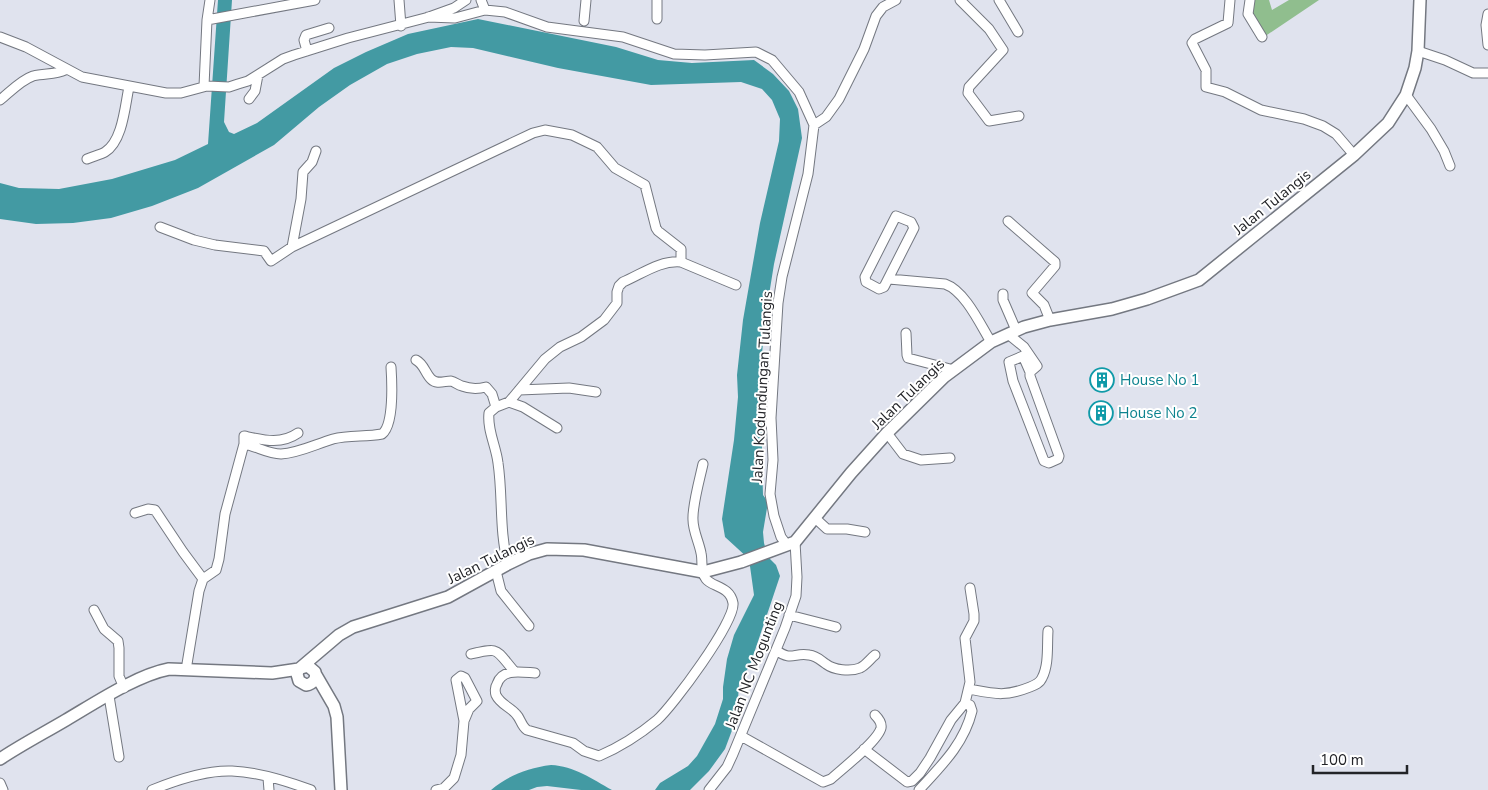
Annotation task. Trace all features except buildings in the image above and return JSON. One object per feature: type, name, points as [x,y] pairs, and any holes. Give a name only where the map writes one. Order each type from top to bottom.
[{"type":"main road","name":"Jalan Tulangis","points":[[299,672],[339,635],[354,627],[448,597],[508,564],[529,554],[547,549],[584,550],[703,572],[741,562],[791,543],[815,518],[851,473],[887,433],[928,392],[991,342],[1014,331],[1050,320],[1112,309],[1147,299],[1199,280],[1354,155],[1388,123],[1406,95],[1418,52],[1420,0]]},
{"type":"main road","name":"Jalan Tulangis","points":[[313,677],[322,652]]},
{"type":"main road","points":[[0,759],[108,696],[147,675],[161,670],[299,672],[308,666],[313,677],[334,706],[338,723],[342,790]]},
{"type":"main road","points":[[299,672],[303,684],[313,677]]},
{"type":"street","points":[[205,86],[210,0]]},
{"type":"street","points":[[210,20],[315,0]]},
{"type":"street","points":[[399,0],[401,26]]},
{"type":"street","points":[[0,37],[26,47],[65,70],[82,77],[129,87],[173,93],[205,86],[229,87],[258,75],[283,60],[307,51],[348,38],[401,26],[454,8],[466,0]]},
{"type":"street","points":[[481,0],[485,10]]},
{"type":"street","points":[[584,21],[586,0]]},
{"type":"street","points":[[657,0],[657,19]]},
{"type":"street","points":[[814,125],[826,117],[839,99],[864,49],[876,16],[882,7],[896,0]]},
{"type":"street","points":[[999,0],[1018,32]]},
{"type":"street","points":[[1230,0],[1228,23],[1192,42],[1206,70],[1206,87],[1225,92],[1261,110],[1304,119],[1323,126],[1336,134],[1354,155]]},
{"type":"street","points":[[1250,0],[1248,14],[1262,37]]},
{"type":"street","points":[[961,1],[989,29],[1003,50],[969,87],[968,93],[989,121],[1019,116]]},
{"type":"street","name":"Jalan Kodundungan Tulangis","points":[[428,17],[455,18],[485,10],[505,12],[547,27],[623,37],[674,54],[705,55],[756,52],[772,60],[803,98],[814,125],[808,174],[782,277],[775,335],[771,418],[773,460],[770,494],[774,516],[781,537],[791,543]]},
{"type":"street","points":[[1488,14],[1486,25],[1488,45]]},
{"type":"street","points":[[307,51],[304,40],[306,35],[329,28]]},
{"type":"street","points":[[1418,52],[1445,60],[1473,73],[1488,73]]},
{"type":"street","points":[[0,100],[30,78],[45,74],[56,74],[65,70]]},
{"type":"street","points":[[249,99],[255,92],[258,75]]},
{"type":"street","points":[[87,158],[106,152],[116,140],[120,131],[129,87]]},
{"type":"street","points":[[1406,95],[1431,129],[1444,151],[1450,166]]},
{"type":"street","points":[[160,228],[215,245],[264,251],[271,261],[292,247],[533,133],[545,130],[572,135],[596,147],[616,168],[645,185],[656,228],[681,249],[681,262]]},
{"type":"street","points":[[292,247],[301,199],[303,172],[312,162],[316,151]]},
{"type":"street","points":[[899,216],[911,222],[914,228],[889,279],[884,287],[879,289],[865,280],[894,218],[899,216]]},
{"type":"street","points":[[1008,222],[1055,262],[1056,266],[1032,293],[1044,305],[1050,320]]},
{"type":"street","points":[[508,564],[504,550],[498,462],[489,426],[489,413],[496,406],[509,402],[545,360],[560,347],[581,337],[608,315],[617,302],[619,286],[624,282],[667,262],[681,262],[736,285]]},
{"type":"street","points":[[889,279],[952,286],[963,297],[991,342]]},
{"type":"street","points":[[1003,294],[1003,300],[1014,331],[1037,366],[1030,372]]},
{"type":"street","points":[[906,333],[908,358],[954,370]]},
{"type":"street","points":[[1023,356],[1030,372],[1059,456],[1058,459],[1049,463],[1044,461],[1014,381],[1009,362],[1023,356]]},
{"type":"street","points":[[416,360],[434,381],[441,383],[451,381],[469,388],[481,389],[486,387],[492,394],[496,406]]},
{"type":"street","points":[[244,444],[281,454],[332,440],[359,435],[382,434],[387,429],[392,398],[391,367]]},
{"type":"street","points":[[519,390],[569,388],[596,392]]},
{"type":"street","points":[[509,402],[523,407],[557,428]]},
{"type":"street","points":[[186,670],[199,591],[204,579],[216,570],[220,559],[225,514],[244,444],[244,436],[269,441],[281,441],[289,439],[298,433]]},
{"type":"street","points":[[887,433],[903,454],[921,460],[950,458]]},
{"type":"street","points":[[534,673],[514,671],[505,674],[497,681],[496,695],[501,702],[518,716],[523,727],[527,730],[573,743],[584,751],[599,756],[615,749],[658,719],[683,690],[703,662],[730,615],[733,604],[729,595],[721,586],[705,578],[702,554],[693,527],[692,517],[703,464]]},
{"type":"street","points":[[135,513],[148,508],[155,510],[182,552],[204,579]]},
{"type":"street","points":[[815,518],[827,529],[847,529],[865,532]]},
{"type":"street","name":"Jalan NC Mogunting","points":[[709,790],[727,768],[776,650],[796,596],[797,577],[791,543]]},
{"type":"street","points":[[496,571],[500,591],[529,626]]},
{"type":"street","points":[[864,749],[906,781],[911,782],[930,758],[951,720],[966,703],[969,689],[965,638],[974,621],[970,588]]},
{"type":"street","points":[[94,610],[104,629],[118,641],[119,676],[124,688]]},
{"type":"street","points":[[789,615],[836,628]]},
{"type":"street","points":[[969,689],[995,694],[1008,694],[1039,683],[1042,680],[1046,665],[1048,631]]},
{"type":"street","points":[[471,654],[492,649],[514,671]]},
{"type":"street","points":[[776,650],[789,657],[807,654],[816,656],[827,665],[836,669],[849,670],[859,668],[875,655]]},
{"type":"street","points":[[108,696],[119,757]]},
{"type":"street","points":[[919,790],[957,747],[969,724],[972,711],[970,705],[966,703]]},
{"type":"street","points":[[436,790],[444,788],[454,778],[461,755],[465,708]]},
{"type":"street","points":[[741,736],[823,782],[831,779],[871,743],[881,730],[881,724],[874,714]]},
{"type":"street","points":[[152,790],[188,778],[231,771],[268,778],[311,790]]},
{"type":"street","points":[[268,778],[269,790]]},
{"type":"street","points":[[0,783],[3,790]]},
{"type":"green space","points":[[1253,0],[1269,0],[1272,10],[1289,0],[1319,0],[1264,37],[1251,15],[1250,10]]},
{"type":"water","points":[[218,0],[232,0],[224,122],[229,132],[234,134],[257,123],[334,68],[366,52],[408,34],[478,19],[616,47],[658,60],[692,63],[754,60],[773,74],[789,91],[798,109],[802,138],[774,264],[765,320],[762,354],[763,495],[768,502],[763,532],[768,557],[776,565],[780,576],[750,665],[739,683],[737,717],[725,749],[709,771],[690,790],[655,790],[660,783],[688,766],[697,756],[715,724],[723,699],[727,659],[734,635],[754,595],[749,559],[725,537],[722,519],[734,440],[738,397],[737,375],[743,320],[760,223],[779,141],[780,119],[772,100],[762,89],[741,82],[651,85],[558,68],[473,48],[451,47],[417,54],[387,64],[350,85],[319,107],[274,145],[198,188],[152,206],[111,218],[73,223],[36,224],[0,219],[0,183],[19,188],[59,189],[112,179],[175,160],[208,144]]},
{"type":"water","points":[[551,765],[575,770],[612,790],[581,790],[547,786],[529,790],[491,790],[519,773]]},
{"type":"place","name":"House No 1","points":[[1102,380]]},
{"type":"place","name":"House No 2","points":[[1101,413]]}]
